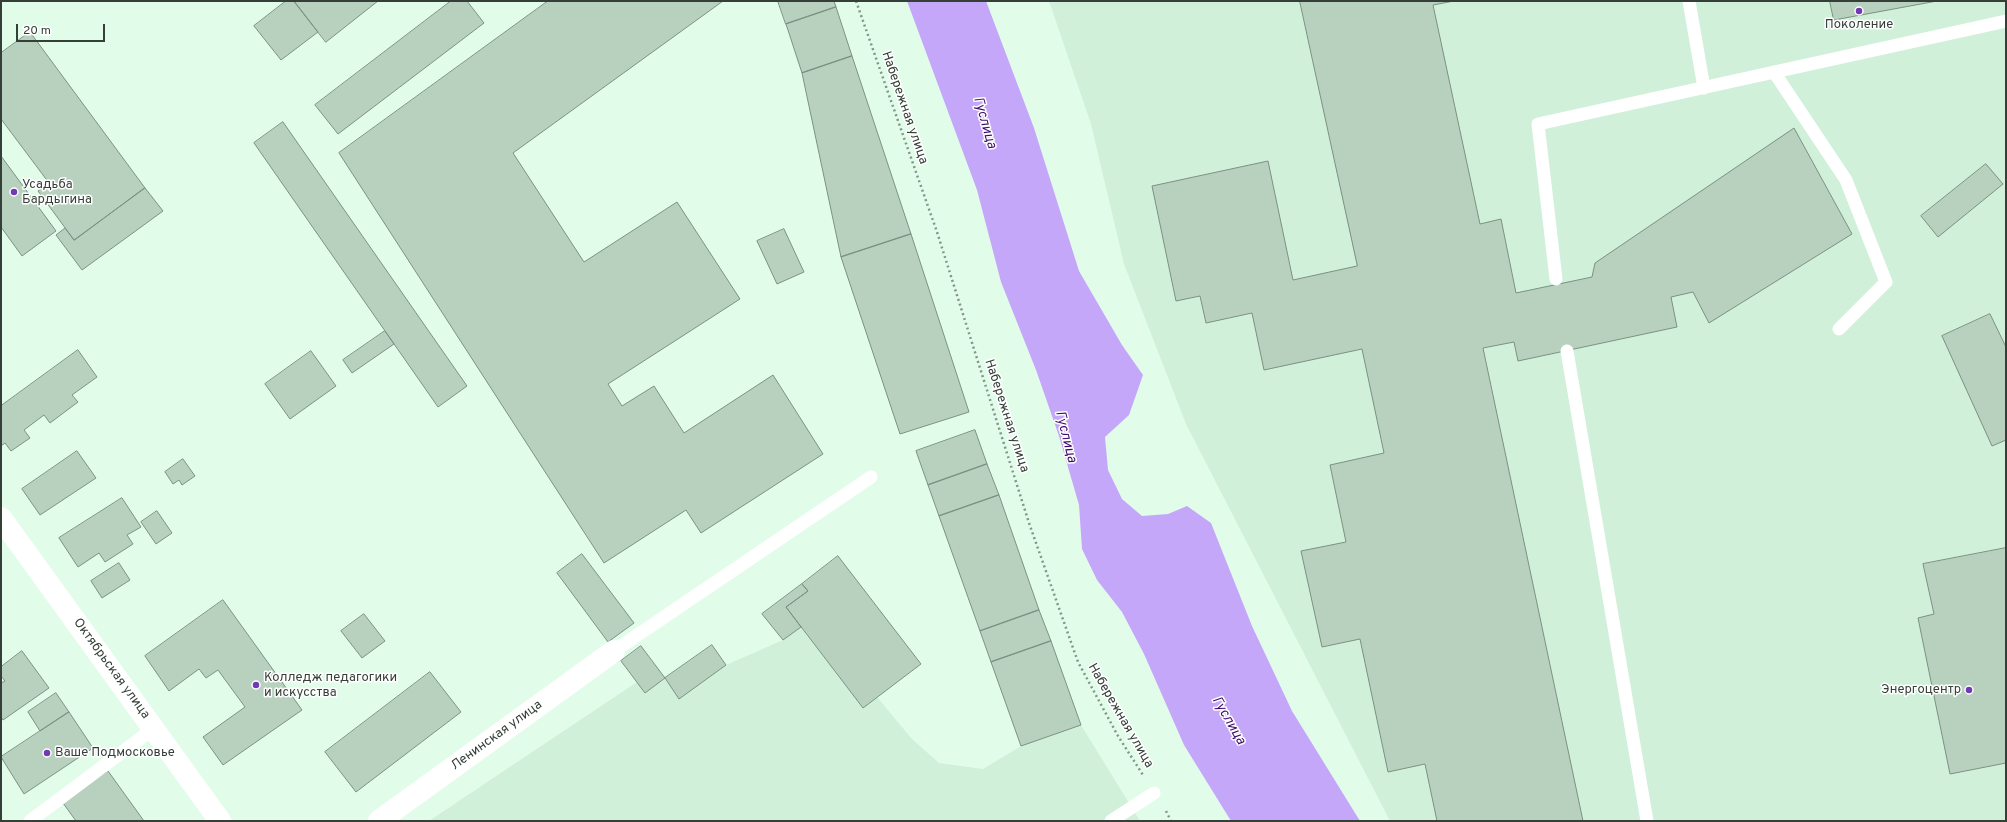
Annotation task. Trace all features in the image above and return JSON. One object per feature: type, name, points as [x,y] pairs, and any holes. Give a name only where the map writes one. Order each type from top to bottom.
[{"type":"street","name":"Октябрьская улица","points":[[1,518],[220,821]]},
{"type":"street","name":"Ленинская улица","points":[[379,821],[614,651]]},
{"type":"lane","points":[[1689,1],[1704,88]]},
{"type":"lane","points":[[1556,279],[1538,124],[2006,21]]},
{"type":"lane","points":[[1774,72],[1846,180],[1886,282],[1839,329]]},
{"type":"lane","points":[[1567,351],[1647,821]]},
{"type":"lane","points":[[614,651],[871,477]]},
{"type":"lane","points":[[34,820],[153,728]]},
{"type":"lane","points":[[1111,821],[1154,793]]},
{"type":"path","name":"Набережная улица","points":[[856,1],[937,232],[1029,523],[1078,662],[1118,736],[1171,821]]},
{"type":"shaded area","points":[[1049,1],[2006,1],[2006,821],[1390,821],[1186,424],[1124,264],[1091,124]]},
{"type":"shaded area","points":[[801,627],[863,708],[877,697],[912,739],[939,763],[983,769],[1021,746],[1081,725],[1140,821],[429,821],[637,682],[645,693],[665,678],[679,698],[726,665],[783,640]]},
{"type":"water","name":"Гуслица","points":[[907,1],[986,1],[1034,128],[1079,271],[1122,345],[1143,375],[1129,415],[1105,437],[1108,470],[1122,499],[1142,516],[1168,514],[1187,506],[1211,523],[1252,626],[1292,711],[1360,821],[1231,821],[1184,745],[1144,654],[1122,612],[1097,580],[1082,549],[1079,505],[1059,436],[1036,370],[1001,282],[977,190]]},
{"type":"building","points":[[286,1],[294,1],[318,32],[281,60],[254,26]]},
{"type":"building","points":[[294,1],[378,1],[326,42]]},
{"type":"building","points":[[451,1],[467,1],[484,23],[338,134],[315,105]]},
{"type":"building","points":[[548,1],[723,1],[513,153],[584,262],[677,202],[740,299],[608,384],[622,406],[654,386],[684,433],[773,375],[823,454],[701,533],[686,510],[604,563],[339,153]]},
{"type":"building","points":[[778,1],[834,1],[836,7],[786,24]]},
{"type":"building","points":[[1300,1],[1454,1],[1433,5],[1480,224],[1501,219],[1516,293],[1592,277],[1595,263],[1794,128],[1852,234],[1709,323],[1693,292],[1671,297],[1677,327],[1518,361],[1514,342],[1483,348],[1583,821],[1437,821],[1425,764],[1388,772],[1360,639],[1322,647],[1301,551],[1346,542],[1330,465],[1384,453],[1362,349],[1264,370],[1252,313],[1206,323],[1200,296],[1176,301],[1152,186],[1268,161],[1293,280],[1357,266]]},
{"type":"building","name":"Поколение","points":[[1830,1],[1937,1],[1834,20]]},
{"type":"building","points":[[836,7],[852,56],[802,73],[786,24]]},
{"type":"building","points":[[30,32],[145,188],[74,240],[38,191],[49,183],[1,119],[1,53]]},
{"type":"building","points":[[852,56],[911,234],[841,257],[802,73]]},
{"type":"building","points":[[283,122],[467,386],[438,407],[254,143]]},
{"type":"building","name":"Усадьба Бардыгина","points":[[1,156],[56,231],[22,256],[1,227]]},
{"type":"building","points":[[1986,164],[2003,184],[1938,237],[1921,216]]},
{"type":"building","points":[[145,188],[163,211],[82,270],[56,235],[65,228],[74,240]]},
{"type":"building","points":[[784,229],[804,272],[777,284],[757,241]]},
{"type":"building","points":[[911,234],[969,412],[900,434],[841,257]]},
{"type":"building","points":[[1990,314],[2006,347],[2006,440],[1992,446],[1942,336]]},
{"type":"building","points":[[385,331],[394,344],[352,373],[343,360]]},
{"type":"building","points":[[78,350],[97,377],[72,395],[78,402],[50,423],[44,415],[24,430],[30,438],[11,451],[5,443],[1,446],[1,406]]},
{"type":"building","points":[[311,351],[336,386],[290,419],[265,384]]},
{"type":"building","points":[[975,430],[987,464],[928,485],[916,451]]},
{"type":"building","points":[[77,451],[96,478],[40,515],[22,489]]},
{"type":"building","points":[[183,459],[195,476],[182,485],[179,480],[173,484],[165,472]]},
{"type":"building","points":[[987,464],[999,495],[939,516],[928,485]]},
{"type":"building","points":[[999,495],[1039,610],[980,631],[939,516]]},
{"type":"building","points":[[122,498],[141,527],[127,535],[133,544],[105,562],[99,553],[78,567],[59,538]]},
{"type":"building","points":[[157,511],[172,533],[156,544],[141,522]]},
{"type":"building","name":"Энергоцентр","points":[[2006,548],[2006,763],[1950,774],[1918,618],[1934,614],[1923,564]]},
{"type":"building","points":[[582,554],[634,623],[608,642],[557,573]]},
{"type":"building","points":[[838,556],[921,664],[863,708],[786,607],[808,591],[802,584]]},
{"type":"building","points":[[119,563],[130,580],[102,598],[91,581]]},
{"type":"building","points":[[802,584],[808,591],[786,607],[801,627],[783,640],[762,614]]},
{"type":"building","name":"Колледж педагогики и искусства","points":[[223,600],[302,710],[223,765],[203,737],[245,707],[218,670],[206,678],[199,669],[169,691],[145,656]]},
{"type":"building","points":[[1039,610],[1051,641],[991,662],[980,631]]},
{"type":"building","points":[[364,614],[385,641],[362,658],[341,631]]},
{"type":"building","points":[[1051,641],[1081,725],[1021,746],[991,662]]},
{"type":"building","points":[[712,645],[726,665],[679,699],[665,678]]},
{"type":"building","points":[[641,646],[665,678],[645,693],[621,661]]},
{"type":"building","points":[[22,651],[49,688],[3,720],[1,717],[1,683],[5,681],[1,676],[1,667]]},
{"type":"building","points":[[430,672],[461,712],[356,792],[325,752]]},
{"type":"building","points":[[56,693],[69,712],[40,731],[28,712]]},
{"type":"building","name":"Ваше Подмосковье","points":[[69,712],[93,748],[24,794],[1,757]]},
{"type":"building","points":[[108,771],[144,821],[76,821],[63,803]]},
{"type":"place","name":"Поколение","points":[[1859,11]]},
{"type":"place","name":"Усадьба Бардыгина","points":[[14,192]]},
{"type":"place","name":"Колледж педагогики и искусства","points":[[256,685]]},
{"type":"place","name":"Энергоцентр","points":[[1969,690]]},
{"type":"place","name":"Ваше Подмосковье","points":[[47,753]]}]
